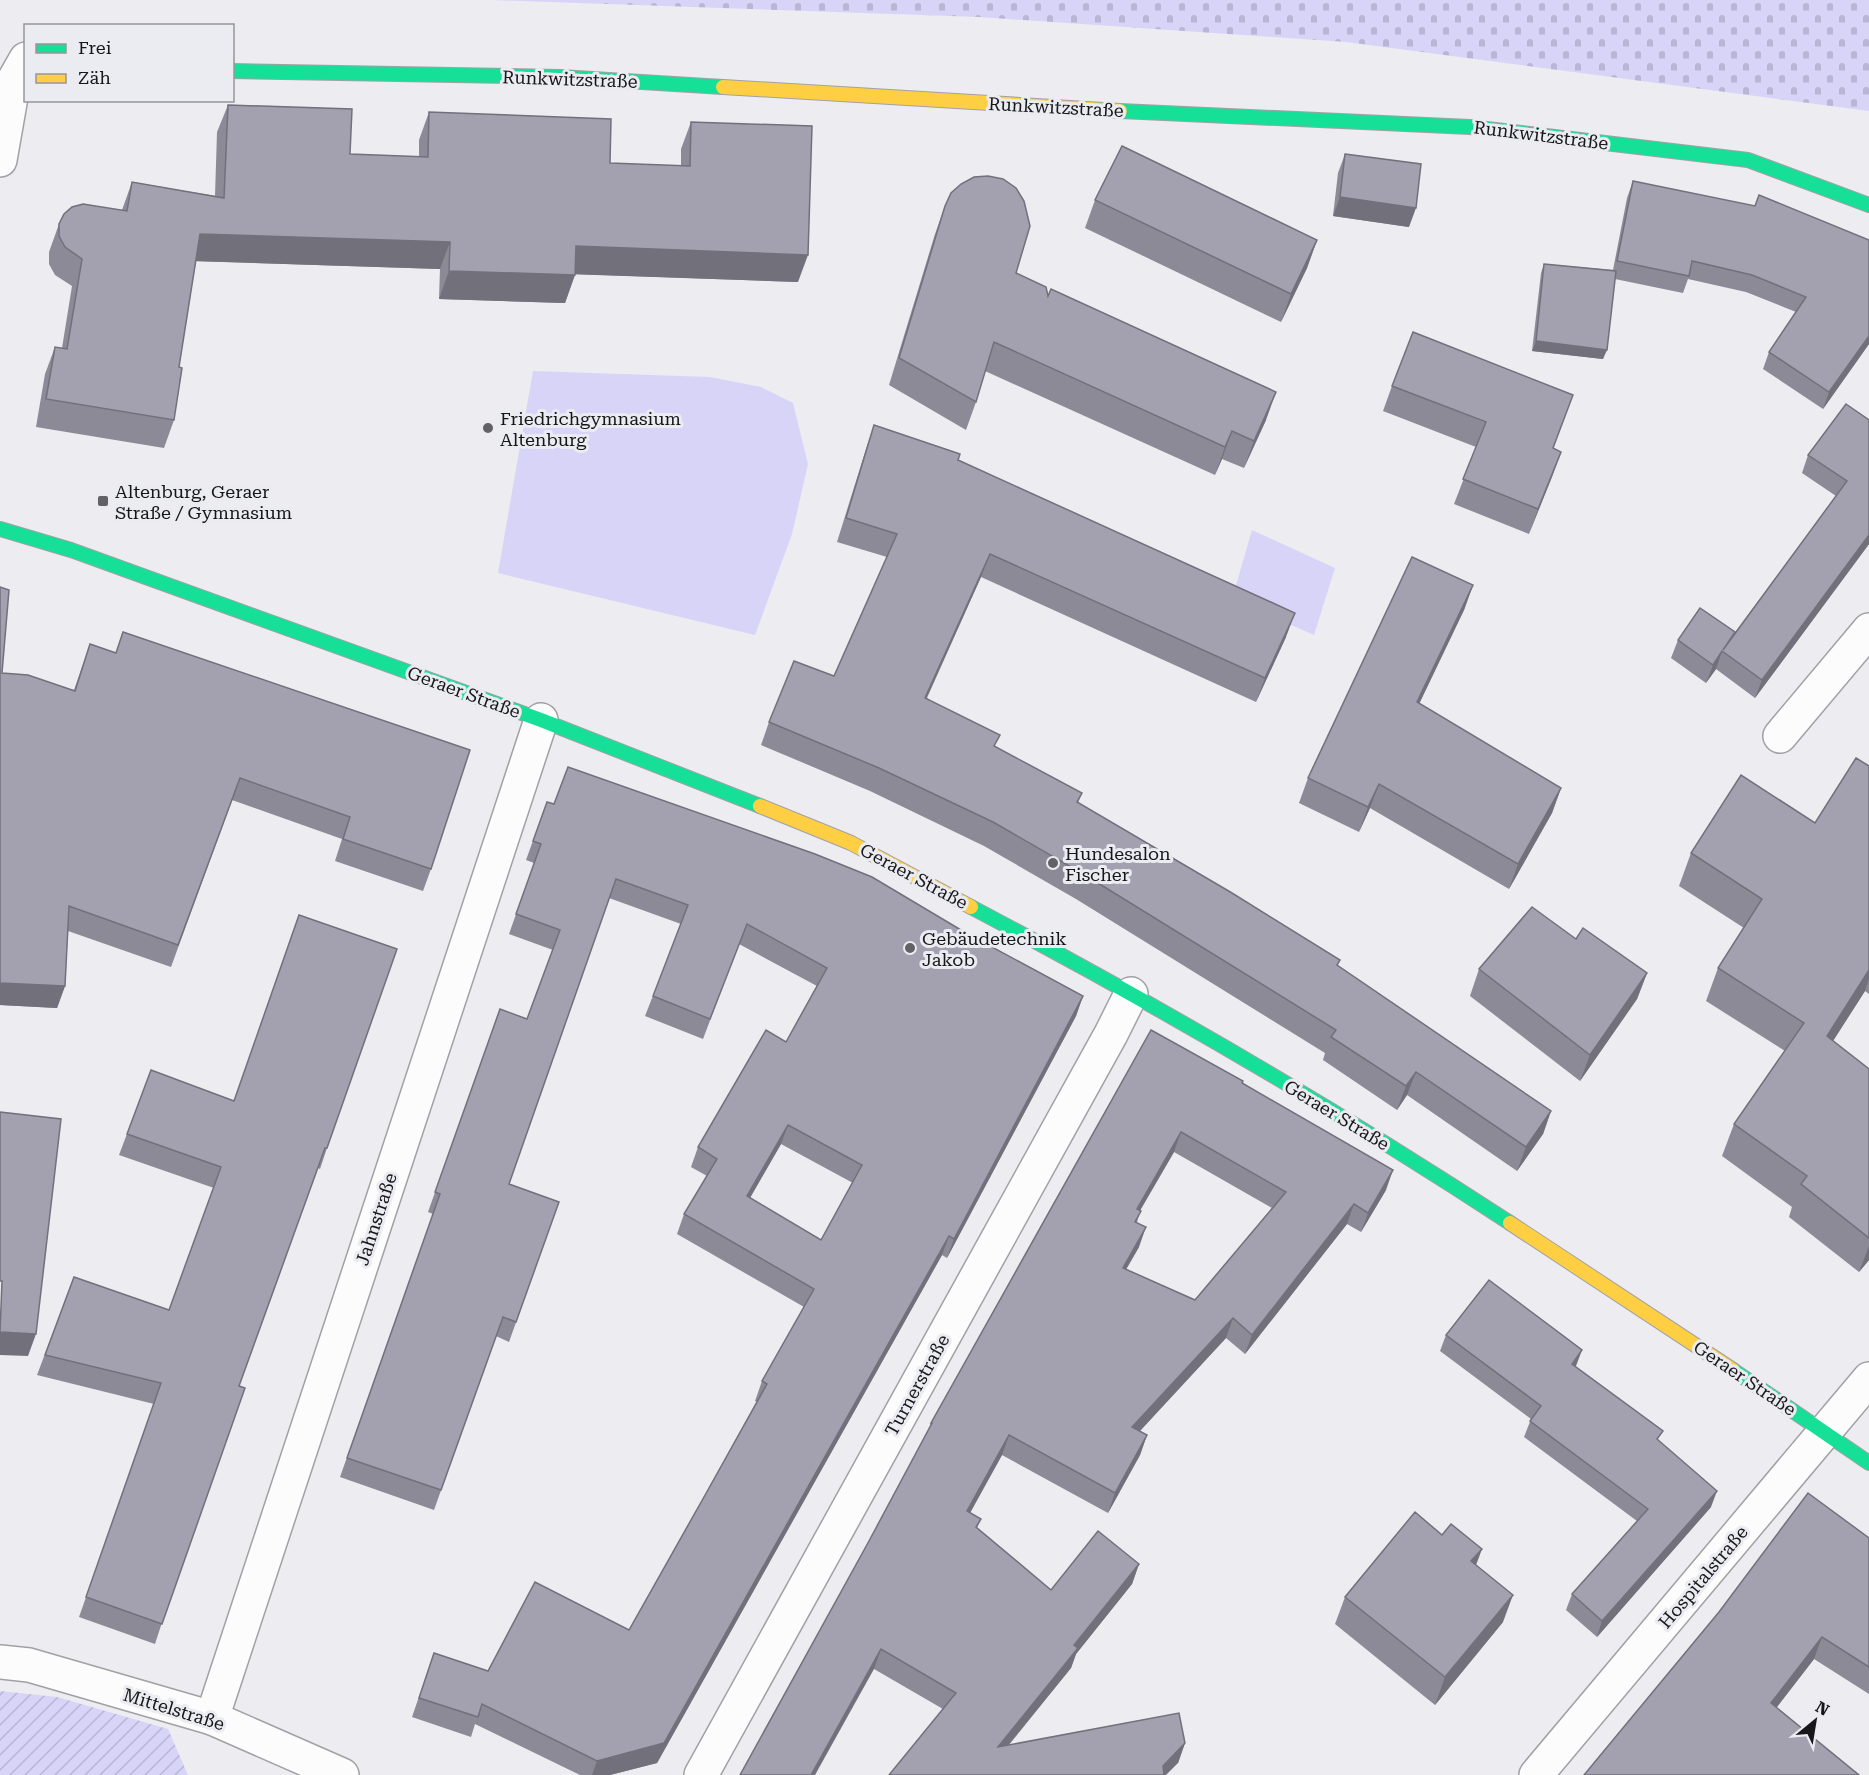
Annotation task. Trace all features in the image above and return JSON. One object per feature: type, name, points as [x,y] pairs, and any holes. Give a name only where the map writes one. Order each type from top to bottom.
[{"type":"main road","name":"Runkwitzstraße","points":[[234,71],[560,77],[1171,114],[1470,126],[1748,160],[1869,205]]},
{"type":"main road","name":"Geraer Straße","points":[[0,529],[70,550],[541,720],[695,779],[851,843],[1131,994],[1447,1182],[1694,1344],[1869,1463]]},
{"type":"street","points":[[0,160],[14,80],[24,62]]},
{"type":"street","points":[[1780,736],[1869,630]]},
{"type":"street","name":"Jahnstraße","points":[[212,1718],[541,720]]},
{"type":"street","name":"Turnerstraße","points":[[701,1775],[1131,994]]},
{"type":"street","name":"Hospitalstraße","points":[[1536,1775],[1869,1379]]},
{"type":"street","name":"Mittelstraße","points":[[0,1662],[29,1665],[212,1718],[342,1775]]},
{"type":"green space","points":[[492,0],[1869,0],[1869,111],[1346,42],[979,17]]},
{"type":"green space","points":[[533,371],[710,377],[761,387],[793,403],[808,464],[792,534],[755,635],[498,573]]},
{"type":"green space","points":[[1252,530],[1335,568],[1314,635],[1232,599]]},
{"type":"green space","points":[[0,1691],[57,1697],[168,1729],[188,1775],[0,1775]]},
{"type":"building","points":[[228,105],[352,109],[350,154],[428,157],[429,112],[611,119],[610,163],[690,166],[691,122],[812,126],[808,255],[576,246],[575,275],[449,271],[450,242],[200,234],[179,367],[182,368],[174,420],[46,399],[55,347],[67,349],[82,259],[65,247],[59,236],[59,224],[64,214],[72,207],[83,204],[127,211],[132,182],[224,198]]},
{"type":"building","points":[[1122,146],[1317,240],[1291,294],[1095,200]]},
{"type":"building","points":[[1345,154],[1421,164],[1416,208],[1340,197]]},
{"type":"building","points":[[988,176],[1003,179],[1016,188],[1024,201],[1030,226],[1016,273],[1046,287],[1048,296],[1051,289],[1276,392],[1254,441],[1232,431],[1225,447],[994,342],[976,402],[899,358],[945,206],[951,193],[974,177]]},
{"type":"building","points":[[1633,181],[1755,206],[1759,195],[1869,240],[1869,336],[1829,392],[1769,352],[1806,297],[1752,275],[1692,261],[1689,276],[1617,261]]},
{"type":"building","points":[[1544,264],[1616,271],[1607,350],[1536,341]]},
{"type":"building","points":[[1413,332],[1573,395],[1553,448],[1561,452],[1538,509],[1463,479],[1486,422],[1392,386]]},
{"type":"building","points":[[1846,404],[1869,420],[1869,535],[1762,680],[1722,651],[1713,665],[1678,640],[1700,608],[1735,632],[1723,650],[1847,481],[1808,455]]},
{"type":"building","points":[[874,425],[960,454],[958,460],[1295,613],[1265,678],[990,554],[925,698],[1000,735],[994,746],[1082,793],[1077,802],[1232,893],[1340,960],[1337,965],[1551,1111],[1526,1147],[1416,1072],[1406,1086],[1331,1037],[1336,1030],[1085,875],[993,822],[879,768],[769,722],[794,661],[834,676],[897,534],[846,518]]},
{"type":"building","points":[[1412,557],[1473,585],[1417,702],[1561,788],[1518,864],[1379,784],[1368,807],[1308,778]]},
{"type":"building","points":[[0,587],[9,590],[2,673],[28,675],[75,691],[90,644],[116,653],[123,632],[470,750],[431,869],[343,839],[350,817],[240,778],[178,945],[69,906],[65,986],[0,983]]},
{"type":"building","points":[[1856,758],[1869,766],[1869,970],[1827,1036],[1869,1069],[1869,1238],[1801,1184],[1807,1176],[1734,1124],[1804,1023],[1718,968],[1762,899],[1691,853],[1741,775],[1815,823]]},
{"type":"building","points":[[568,767],[815,854],[872,877],[966,933],[1083,996],[954,1239],[949,1236],[664,1743],[597,1761],[482,1704],[478,1717],[419,1698],[434,1653],[488,1671],[535,1582],[629,1630],[704,1497],[767,1384],[762,1381],[814,1289],[684,1214],[717,1159],[698,1147],[766,1030],[786,1042],[827,968],[747,924],[710,1019],[653,996],[688,905],[616,879],[509,1184],[559,1202],[516,1322],[503,1317],[441,1490],[347,1458],[440,1194],[435,1192],[500,1009],[527,1019],[560,930],[516,914],[541,844],[533,841],[547,802],[554,804]],"holes":[[[788,1125],[862,1165],[821,1240],[747,1196]]]},
{"type":"building","points":[[1532,907],[1576,939],[1583,928],[1647,973],[1590,1055],[1479,969]]},
{"type":"building","points":[[299,915],[397,949],[327,1148],[325,1148],[239,1386],[245,1388],[162,1624],[86,1597],[161,1383],[45,1355],[74,1277],[169,1310],[221,1167],[127,1134],[151,1070],[234,1101]]},
{"type":"building","points":[[1151,1030],[1243,1081],[1242,1083],[1393,1170],[1368,1213],[1354,1204],[1252,1335],[1233,1318],[1132,1427],[1147,1435],[1115,1493],[1009,1435],[967,1511],[981,1519],[976,1527],[1051,1590],[1098,1531],[1139,1564],[1074,1645],[1078,1648],[998,1747],[1179,1713],[1185,1743],[1163,1766],[1164,1775],[889,1775],[956,1693],[881,1649],[811,1775],[740,1775],[931,1423]],"holes":[[[1181,1132],[1286,1192],[1195,1300],[1123,1268],[1146,1227],[1135,1222],[1141,1211],[1137,1209]]]},
{"type":"building","points":[[0,1112],[61,1119],[36,1334],[0,1332],[2,1281],[0,1281]]},
{"type":"building","points":[[1489,1280],[1582,1350],[1572,1364],[1663,1431],[1657,1439],[1717,1491],[1602,1621],[1572,1594],[1648,1509],[1530,1421],[1541,1406],[1446,1335]]},
{"type":"building","points":[[1808,1493],[1869,1538],[1869,1667],[1822,1637],[1771,1703],[1859,1775],[1584,1775],[1719,1612]]},
{"type":"building","points":[[1415,1512],[1442,1535],[1451,1524],[1482,1549],[1471,1561],[1513,1595],[1445,1677],[1345,1597]]},
{"type":"traffic: fast","points":[[234,71],[560,77],[723,87]]},
{"type":"traffic: fast","points":[[1120,111],[1470,127],[1748,160],[1869,205]]},
{"type":"traffic: fast","points":[[0,529],[71,550],[541,720],[760,806]]},
{"type":"traffic: fast","points":[[971,907],[1108,981],[1312,1098],[1510,1223]]},
{"type":"traffic: fast","points":[[1733,1370],[1869,1463]]},
{"type":"traffic: slow","points":[[723,87],[1120,111]]},
{"type":"traffic: slow","points":[[760,806],[851,843],[971,907]]},
{"type":"traffic: slow","points":[[1510,1223],[1733,1370]]},
{"type":"place","name":"Friedrichgymnasium Altenburg","points":[[488,428]]},
{"type":"place","name":"Altenburg, Geraer Straße / Gymnasium","points":[[103,501]]},
{"type":"place","name":"Hundesalon Fischer","points":[[1053,863]]},
{"type":"place","name":"Gebäudetechnik Jakob","points":[[910,948]]}]
